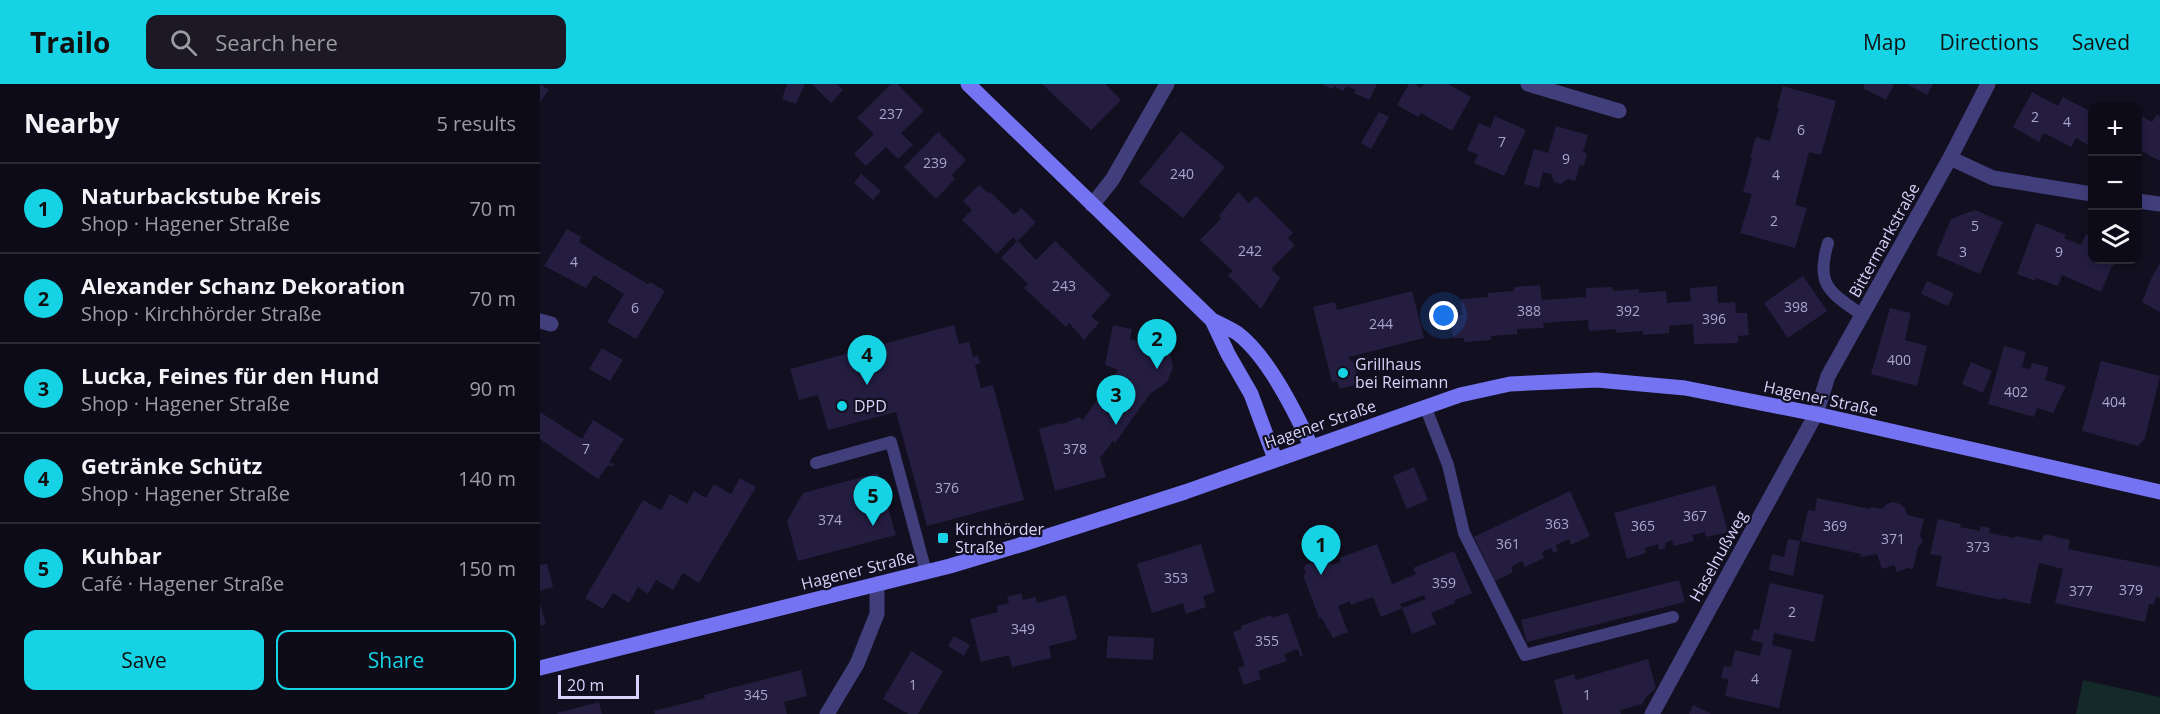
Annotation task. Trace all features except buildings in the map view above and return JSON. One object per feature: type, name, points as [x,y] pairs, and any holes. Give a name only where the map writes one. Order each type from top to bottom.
[{"type":"main road","points":[[968,84],[1212,320],[1237,334],[1270,371],[1293,405],[1311,446]]},
{"type":"main road","points":[[1212,320],[1227,354],[1251,394],[1275,459]]},
{"type":"main road","name":"Hagener Straße","points":[[540,668],[926,572],[1045,537],[1192,489],[1460,394],[1510,384],[1597,380],[1685,388],[1815,414],[2160,492]]},
{"type":"street","points":[[1092,205],[1112,180],[1167,84]]},
{"type":"street","points":[[1528,84],[1576,91],[1619,111]]},
{"type":"street","name":"Bittermarkstraße","points":[[1815,414],[1828,376],[1950,158],[1988,84]]},
{"type":"street","points":[[1950,158],[1993,178],[2088,193]]},
{"type":"street","points":[[2142,202],[2160,204]]},
{"type":"street","name":"Haselnußweg","points":[[1652,714],[1815,414]]},
{"type":"street","points":[[827,714],[857,664],[876,614],[877,584]]},
{"type":"lane","points":[[1828,243],[1822,262],[1825,283],[1835,296],[1862,315]]},
{"type":"lane","points":[[1425,406],[1448,465],[1464,533],[1526,655],[1673,617]]},
{"type":"lane","points":[[816,463],[891,442],[926,572]]},
{"type":"green space","points":[[2083,680],[2160,697],[2160,714],[2076,714]]},
{"type":"place","name":"Alexander Schanz Dekoration","points":[[1157,369]]},
{"type":"place","name":"Grillhaus bei Reimann","points":[[1343,373]]},
{"type":"place","name":"Getränke Schütz","points":[[867,385]]},
{"type":"place","name":"DPD","points":[[842,406]]},
{"type":"place","name":"Lucka, Feines für den Hund","points":[[1116,425]]},
{"type":"place","name":"Kuhbar","points":[[873,526]]},
{"type":"place","name":"Kirchhörder Straße","points":[[943,538]]},
{"type":"place","name":"Naturbackstube Kreis","points":[[1321,575]]}]
